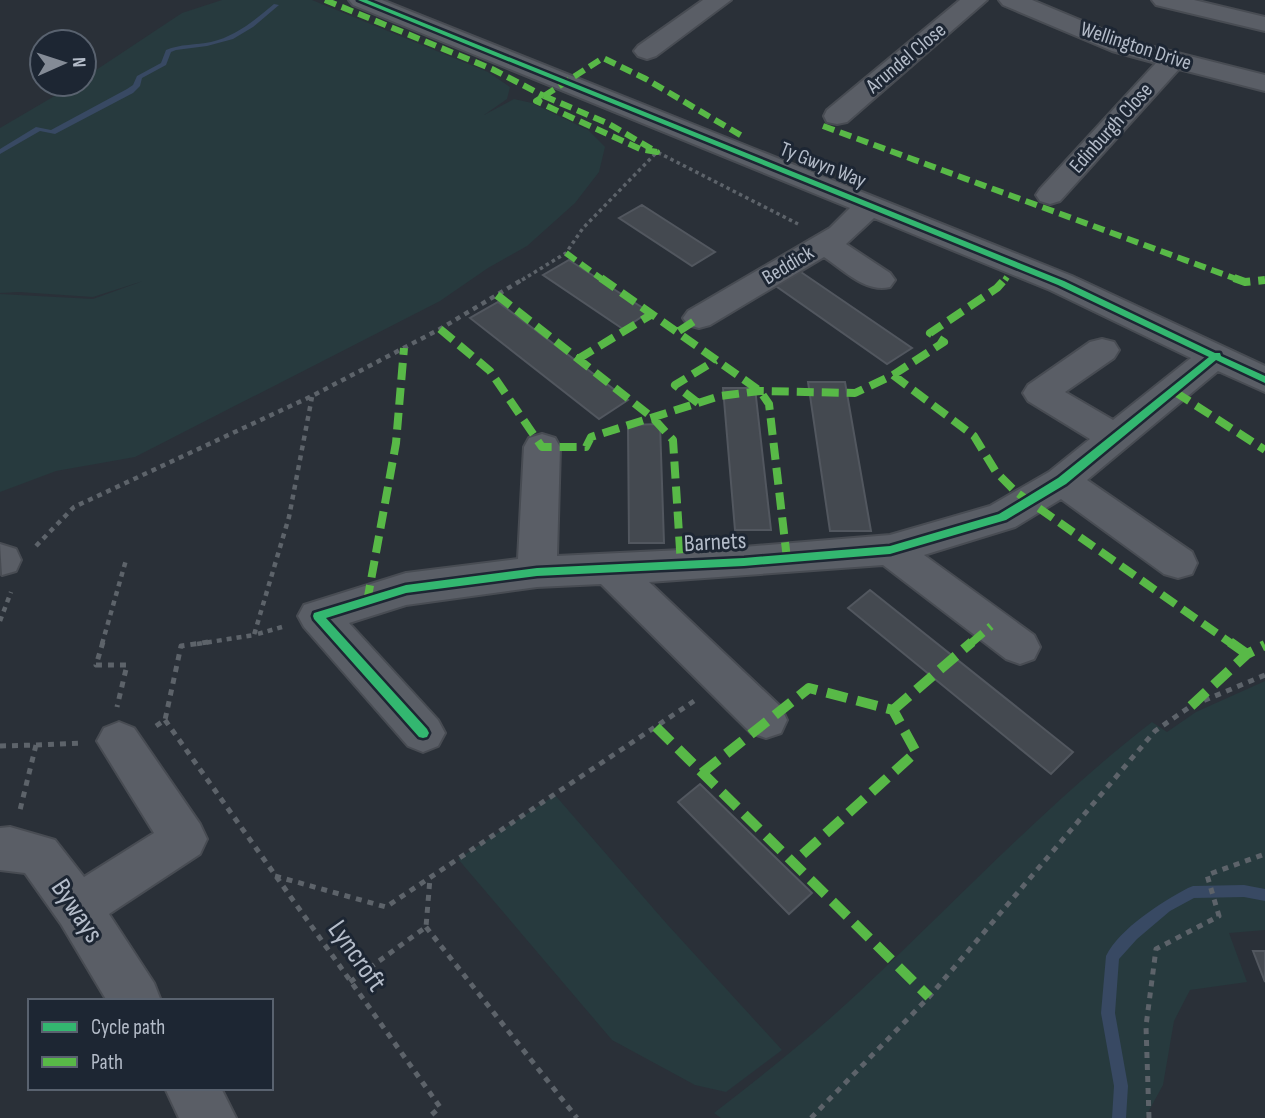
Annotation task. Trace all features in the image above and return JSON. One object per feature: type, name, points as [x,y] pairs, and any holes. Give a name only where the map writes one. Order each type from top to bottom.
[{"type":"street","name":"Ty Gwyn Way","points":[[361,0],[1061,283],[1265,380]]},
{"type":"street","points":[[647,51],[719,0]]},
{"type":"street","name":"Arundel Close","points":[[837,116],[975,0]]},
{"type":"street","name":"Wellington Drive","points":[[1011,0],[1121,46],[1265,83]]},
{"type":"street","points":[[1164,0],[1265,24]]},
{"type":"street","points":[[1056,19],[1081,6]]},
{"type":"street","name":"Edinburgh Close","points":[[1049,195],[1172,60]]},
{"type":"street","name":"Beddick","points":[[699,318],[841,234],[870,206]]},
{"type":"street","points":[[824,243],[879,280]]},
{"type":"street","points":[[1102,350],[1040,393],[1116,439]]},
{"type":"street","name":"Barnets","points":[[318,616],[406,589],[537,572],[744,562],[890,550],[1002,517],[1062,481],[1217,355]]},
{"type":"street","points":[[537,572],[542,447]]},
{"type":"street","points":[[1062,481],[1178,562]]},
{"type":"street","points":[[890,550],[1020,647]]},
{"type":"street","points":[[609,568],[766,720]]},
{"type":"street","points":[[318,616],[423,733]]},
{"type":"street","points":[[78,908],[184,839],[113,742]]},
{"type":"street","name":"Byways","points":[[5,848],[39,855],[78,908],[135,999]]},
{"type":"street","points":[[192,1090],[209,1118]]},
{"type":"path","points":[[1,560],[33,549],[74,506],[313,396],[440,329],[566,254],[572,242],[621,190],[635,170],[657,152],[809,230],[824,243]]},
{"type":"path","points":[[254,635],[274,579],[313,396]]},
{"type":"path","points":[[113,742],[127,665],[96,665],[126,560]]},
{"type":"path","points":[[0,746],[129,741],[165,720],[181,646],[254,635],[318,616]]},
{"type":"path","points":[[811,1118],[929,998],[1155,731],[1191,706],[1265,675]]},
{"type":"path","points":[[275,876],[387,907],[724,681]]},
{"type":"path","points":[[5,848],[36,745]]},
{"type":"path","points":[[1149,1118],[1146,1026],[1156,949],[1219,916],[1207,875],[1265,854]]},
{"type":"path","points":[[430,877],[426,927],[577,1118]]},
{"type":"path","points":[[350,982],[426,927]]},
{"type":"green space","points":[[222,0],[312,0],[488,72],[510,87],[507,99],[484,115],[514,99],[532,103],[588,130],[605,147],[599,172],[575,203],[527,246],[488,268],[440,301],[135,457],[56,471],[0,492],[0,294],[93,299],[143,281],[93,297],[0,293],[0,128],[51,98],[98,98],[98,69],[182,13]]},
{"type":"green space","points":[[1265,681],[1265,930],[1229,933],[1247,982],[1190,990],[1174,1021],[1163,1085],[1145,1118],[721,1118],[714,1113],[840,1010],[1038,820],[1152,722],[1167,732],[1196,712]]},
{"type":"green space","points":[[555,795],[666,923],[782,1050],[726,1092],[695,1085],[612,1040],[458,859]]},
{"type":"building","points":[[642,205],[715,252],[692,266],[619,218]]},
{"type":"building","points":[[569,260],[649,312],[623,329],[543,275]]},
{"type":"building","points":[[798,270],[912,348],[887,364],[773,284]]},
{"type":"building","points":[[498,302],[628,400],[599,419],[470,318]]},
{"type":"building","points":[[808,382],[845,382],[871,531],[830,531]]},
{"type":"building","points":[[723,388],[755,388],[771,530],[735,530]]},
{"type":"building","points":[[660,424],[664,543],[629,543],[628,425]]},
{"type":"building","points":[[870,590],[1073,752],[1051,774],[848,608]]},
{"type":"building","points":[[700,784],[812,893],[789,914],[678,802]]},
{"type":"building","points":[[1253,951],[1265,951],[1265,982]]},
{"type":"waterway","points":[[0,152],[39,129],[52,132],[130,91],[136,86],[139,77],[164,64],[168,51],[230,38],[276,5]]},
{"type":"waterway","points":[[1119,1118],[1121,1086],[1108,1013],[1113,956],[1132,934],[1165,907],[1193,892],[1244,891],[1265,895]]},
{"type":"marked path","points":[[325,0],[492,69],[533,91],[609,124],[657,152],[640,149],[536,101],[603,58],[646,79],[742,136]]},
{"type":"marked path","points":[[823,126],[1245,282],[1265,280]]},
{"type":"marked path","points":[[566,253],[760,391],[769,404],[787,559]]},
{"type":"marked path","points":[[440,329],[490,371],[542,447],[586,447],[591,437],[720,396],[760,391],[855,393],[893,375],[944,342],[930,333],[997,288],[1007,277]]},
{"type":"marked path","points":[[497,295],[653,418],[673,440],[681,565]]},
{"type":"marked path","points":[[578,359],[654,313]]},
{"type":"marked path","points":[[679,331],[699,318]]},
{"type":"marked path","points":[[367,602],[396,443],[404,348]]},
{"type":"marked path","points":[[698,403],[675,385],[716,360]]},
{"type":"marked path","points":[[893,375],[974,436],[996,472],[1016,492],[1247,654]]},
{"type":"marked path","points":[[1175,392],[1265,450]]},
{"type":"marked path","points":[[893,710],[991,626]]},
{"type":"marked path","points":[[1191,706],[1247,654],[1265,645]]},
{"type":"marked path","points":[[702,773],[809,688],[893,710],[916,752],[793,863]]},
{"type":"marked path","points":[[656,727],[929,997]]},
{"type":"cycle path","points":[[361,0],[1061,283],[1265,380]]},
{"type":"cycle path","points":[[423,733],[318,616],[406,589],[537,572],[744,562],[890,550],[1002,517],[1062,481],[1217,355]]}]
